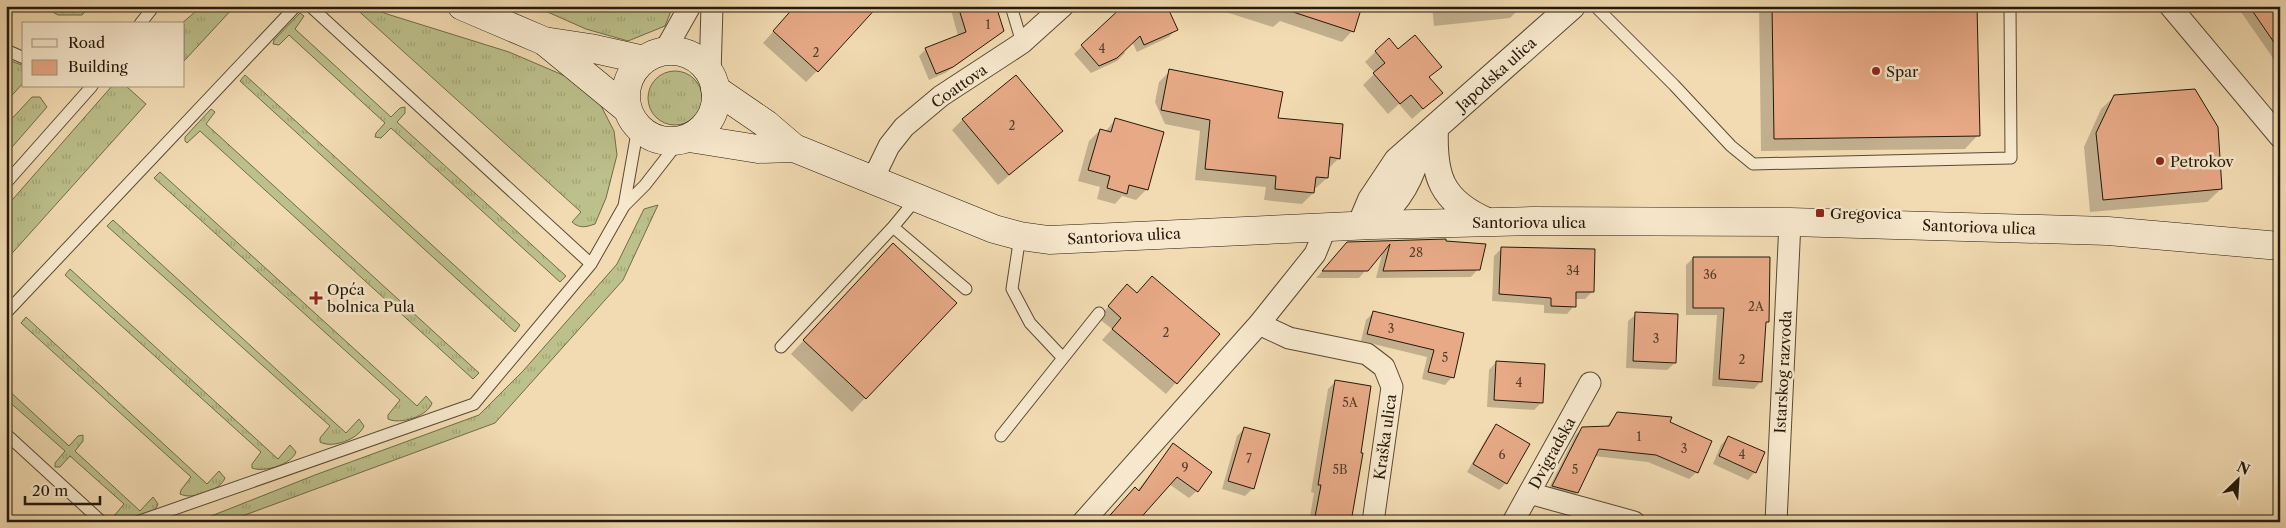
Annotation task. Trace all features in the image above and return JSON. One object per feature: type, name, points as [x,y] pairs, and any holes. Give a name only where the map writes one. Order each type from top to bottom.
[{"type":"main road","points":[[462,6],[544,41],[654,56],[677,52],[690,56],[701,64],[712,82],[715,104],[710,118],[701,130],[684,139],[665,141],[650,137],[633,118],[544,41]]},
{"type":"main road","points":[[633,118],[626,95],[628,82],[634,70],[654,56]]},
{"type":"main road","name":"Santoriova ulica","points":[[712,82],[794,148],[994,229],[1020,236],[1049,240],[1486,221],[1790,222],[2108,231],[2280,246]]},
{"type":"main road","name":"Santoriova ulica","points":[[684,139],[758,149],[794,148]]},
{"type":"street","points":[[654,56],[690,6]]},
{"type":"street","points":[[712,6],[712,82]]},
{"type":"street","name":"Coattova","points":[[872,181],[889,146],[904,127],[941,96],[1022,43],[1063,6]]},
{"type":"street","name":"Japodska ulica","points":[[1428,135],[1572,6]]},
{"type":"street","points":[[2170,6],[2280,137]]},
{"type":"street","points":[[1428,135],[1436,168],[1444,189],[1455,203],[1469,214],[1486,221]]},
{"type":"street","points":[[1366,225],[1393,205],[1406,186],[1428,135]]},
{"type":"street","name":"Istarskog razvoda","points":[[1776,522],[1790,222]]},
{"type":"street","points":[[1083,522],[1259,324],[1315,254],[1326,227]]},
{"type":"street","name":"Kraška ulica","points":[[1259,324],[1289,338],[1367,354],[1384,367],[1392,387],[1372,522]]},
{"type":"street","name":"Dvigradska","points":[[1513,522],[1590,383]]},
{"type":"street","points":[[1529,493],[1634,522]]},
{"type":"lane","points":[[142,22],[154,6]]},
{"type":"lane","points":[[6,313],[296,6]]},
{"type":"lane","points":[[310,6],[591,264]]},
{"type":"lane","points":[[1010,6],[1022,43]]},
{"type":"lane","points":[[1596,6],[1731,146],[1753,164],[2011,158],[2010,6]]},
{"type":"lane","points":[[6,50],[22,57]]},
{"type":"lane","points":[[6,183],[89,88]]},
{"type":"lane","points":[[624,206],[633,118]]},
{"type":"lane","points":[[136,522],[474,404],[591,264],[624,206],[645,185],[684,139]]},
{"type":"lane","points":[[782,347],[893,227],[917,198]]},
{"type":"lane","points":[[893,227],[966,289]]},
{"type":"lane","points":[[1020,236],[1012,289],[1030,323],[1063,358]]},
{"type":"lane","points":[[1001,436],[1099,313]]},
{"type":"lane","points":[[6,434],[102,522]]},
{"type":"green space","points":[[42,6],[90,6],[82,15],[58,15]]},
{"type":"green space","points":[[202,6],[235,6],[185,60],[185,22],[183,22]]},
{"type":"green space","points":[[353,6],[368,6],[387,14],[509,52],[577,81],[598,100],[614,131],[617,155],[606,198],[595,224],[583,227],[572,222],[581,212]]},
{"type":"green space","points":[[534,6],[673,6],[665,26],[628,41],[586,29]]},
{"type":"green space","points":[[300,13],[304,16],[295,29],[391,117],[400,108],[405,107],[405,113],[397,122],[566,276],[560,282],[391,128],[381,138],[375,137],[376,133],[385,123],[289,35],[279,45],[273,44],[274,40]]},
{"type":"green space","points":[[6,59],[22,65],[22,84],[6,102]]},
{"type":"green space","points":[[670,71],[680,71],[690,75],[698,83],[702,98],[698,113],[690,121],[680,125],[670,125],[660,121],[652,113],[648,103],[648,93],[652,83],[660,75]]},
{"type":"green space","points":[[245,75],[520,325],[515,332],[240,81]]},
{"type":"green space","points":[[110,88],[128,88],[146,104],[6,260],[6,207]]},
{"type":"green space","points":[[32,97],[40,97],[47,107],[6,154],[6,125]]},
{"type":"green space","points":[[211,109],[215,112],[206,124],[479,373],[473,379],[200,131],[187,143],[185,141],[185,137]]},
{"type":"green space","points":[[160,172],[417,406],[426,396],[432,403],[429,408],[425,412],[406,420],[393,421],[388,419],[388,415],[400,400],[154,178]]},
{"type":"green space","points":[[658,205],[623,280],[495,423],[226,522],[196,522],[315,475],[479,415],[523,371],[617,264],[644,209]]},
{"type":"green space","points":[[113,220],[346,433],[359,419],[364,426],[361,431],[345,442],[325,444],[320,442],[320,438],[330,426],[107,226]]},
{"type":"green space","points":[[70,269],[278,459],[290,445],[296,452],[293,456],[277,466],[263,469],[252,468],[252,464],[261,452],[65,275]]},
{"type":"green space","points":[[26,317],[207,484],[219,471],[225,478],[222,483],[212,490],[198,495],[185,496],[180,494],[191,477],[21,323]]},
{"type":"green space","points":[[6,388],[69,446],[78,436],[83,435],[83,441],[75,451],[140,511],[153,497],[158,504],[155,509],[146,516],[133,521],[114,521],[114,516],[124,504],[70,456],[60,467],[55,467],[55,463],[65,451],[6,399]]},
{"type":"building","points":[[795,6],[878,6],[818,72],[773,31]]},
{"type":"building","points":[[958,6],[996,6],[1004,31],[953,67],[936,74],[925,48],[966,32]]},
{"type":"building","points":[[1123,6],[1167,6],[1178,30],[1144,45],[1140,36],[1117,58],[1099,66],[1081,45]]},
{"type":"building","points":[[1288,6],[1362,6],[1354,32],[1287,10]]},
{"type":"building","name":"Spar","points":[[1772,6],[1977,6],[1980,136],[1774,139]]},
{"type":"building","points":[[2249,6],[2280,6],[2280,51]]},
{"type":"building","points":[[1415,35],[1442,67],[1429,77],[1443,93],[1423,109],[1411,95],[1400,104],[1373,73],[1385,63],[1375,51],[1389,38],[1398,49]]},
{"type":"building","points":[[1169,69],[1283,92],[1278,118],[1343,124],[1340,159],[1330,157],[1328,178],[1316,177],[1314,193],[1275,189],[1276,176],[1205,169],[1210,120],[1161,110]]},
{"type":"building","points":[[1016,75],[1063,131],[1009,175],[962,119]]},
{"type":"building","name":"Petrokov","points":[[2195,89],[2218,127],[2222,189],[2103,200],[2096,133],[2114,95]]},
{"type":"building","points":[[1115,118],[1164,132],[1148,190],[1129,185],[1127,194],[1107,188],[1110,176],[1088,170],[1100,129],[1111,132]]},
{"type":"building","points":[[1446,239],[1446,241],[1486,244],[1480,270],[1383,271],[1390,244],[1368,271],[1322,271],[1347,242]]},
{"type":"building","points":[[893,243],[957,303],[866,399],[803,340]]},
{"type":"building","points":[[1501,247],[1595,249],[1594,292],[1576,292],[1576,307],[1551,306],[1551,298],[1499,294]]},
{"type":"building","points":[[1693,257],[1770,257],[1769,322],[1766,322],[1762,382],[1719,379],[1724,308],[1693,308]]},
{"type":"building","points":[[1152,276],[1220,334],[1177,384],[1112,329],[1121,318],[1108,306],[1127,284],[1137,293]]},
{"type":"building","points":[[1373,311],[1464,333],[1454,378],[1428,372],[1434,350],[1367,334]]},
{"type":"building","points":[[1635,312],[1678,314],[1676,363],[1633,361]]},
{"type":"building","points":[[1496,361],[1545,364],[1543,403],[1494,400]]},
{"type":"building","points":[[1335,380],[1371,386],[1361,453],[1363,453],[1351,522],[1314,522],[1321,485],[1318,485]]},
{"type":"building","points":[[1617,412],[1672,417],[1670,422],[1712,441],[1698,473],[1656,455],[1599,449],[1578,493],[1552,486],[1582,427],[1609,426]]},
{"type":"building","points":[[1496,424],[1530,444],[1507,484],[1473,464]]},
{"type":"building","points":[[1244,427],[1270,434],[1254,489],[1228,481]]},
{"type":"building","points":[[1728,436],[1765,452],[1756,473],[1719,456]]},
{"type":"building","points":[[1173,443],[1212,472],[1198,492],[1177,477],[1137,522],[1104,522],[1135,487],[1139,491]]},
{"type":"place","name":"Spar","points":[[1876,71]]},
{"type":"place","name":"Petrokov","points":[[2160,161]]},
{"type":"place","name":"Gregovica","points":[[1820,213]]},
{"type":"place","name":"Opća bolnica Pula","points":[[316,298]]}]
